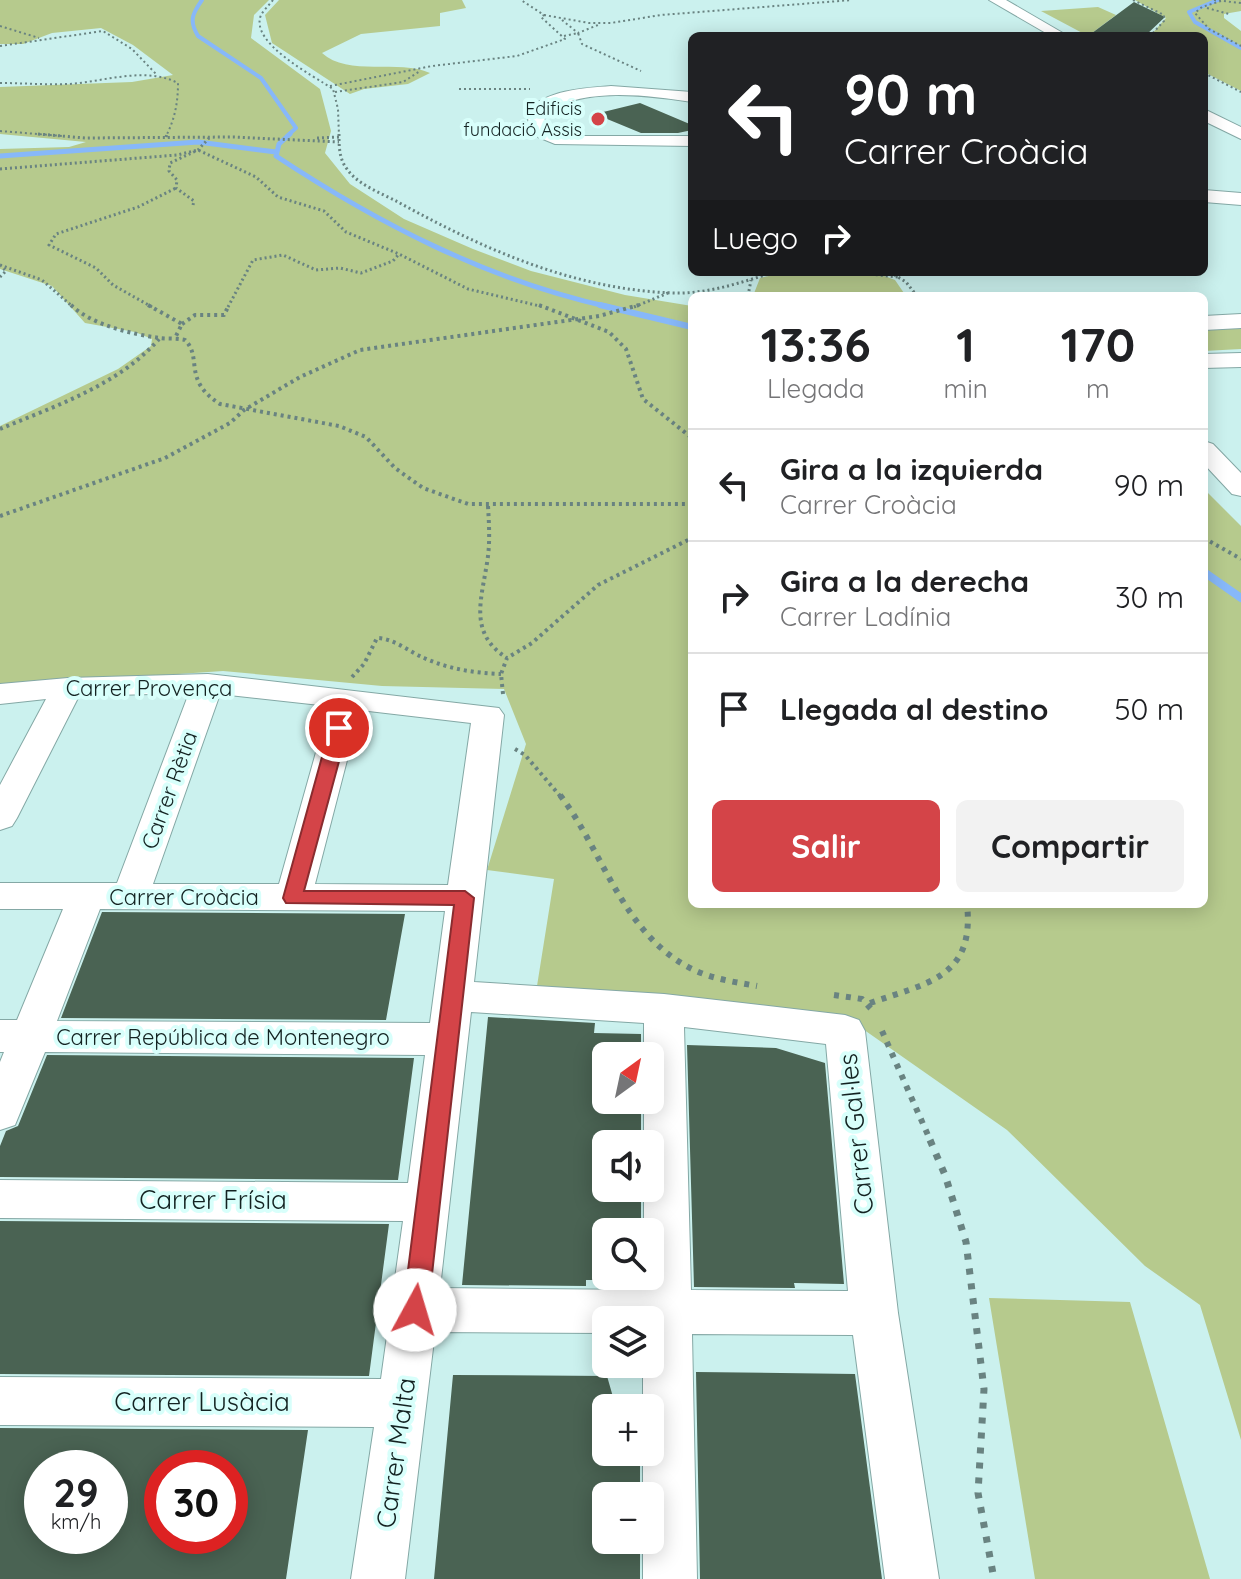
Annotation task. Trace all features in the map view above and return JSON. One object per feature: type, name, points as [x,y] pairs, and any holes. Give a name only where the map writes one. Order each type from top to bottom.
[{"type":"street","points":[[996,0],[1054,32]]},
{"type":"street","points":[[688,96],[653,91],[614,91],[570,97],[543,104],[535,111],[538,130],[550,137],[571,142],[625,139],[688,141]]},
{"type":"street","points":[[1208,116],[1241,134]]},
{"type":"street","points":[[1208,196],[1241,199]]},
{"type":"street","points":[[1208,323],[1241,321]]},
{"type":"street","points":[[1208,361],[1241,360]]},
{"type":"street","points":[[1208,453],[1241,488]]},
{"type":"street","name":"Carrer Provença","points":[[0,694],[68,687],[208,683],[347,699],[494,709]]},
{"type":"street","name":"Carrer Rètia","points":[[130,897],[208,683]]},
{"type":"street","points":[[0,818],[68,687]]},
{"type":"street","points":[[293,898],[347,699]]},
{"type":"street","name":"Carrer Malta","points":[[378,1579],[415,1310],[465,898],[494,709]]},
{"type":"street","name":"Carrer Croàcia","points":[[0,896],[465,898]]},
{"type":"street","points":[[0,1113],[15,1036],[86,898]]},
{"type":"street","points":[[664,1009],[670,1579]]},
{"type":"street","name":"Carrer Gal·les","points":[[450,1017],[664,1009],[845,1031],[874,1313],[912,1579]]},
{"type":"street","name":"Carrer República de Montenegro","points":[[15,1036],[450,1017]]},
{"type":"street","name":"Carrer Frísia","points":[[0,1199],[427,1202]]},
{"type":"street","points":[[415,1310],[874,1313]]},
{"type":"street","name":"Carrer Lusàcia","points":[[0,1401],[403,1403]]},
{"type":"path","points":[[273,0],[258,22],[263,38],[335,92],[339,157],[352,175],[454,233],[571,276],[633,291],[687,293]]},
{"type":"path","points":[[521,0],[544,15],[611,23]]},
{"type":"path","points":[[564,36],[611,23],[661,15],[852,0]]},
{"type":"path","points":[[1133,0],[1164,15],[1164,21],[1154,32]]},
{"type":"path","points":[[1214,0],[1241,3]]},
{"type":"path","points":[[1221,1],[1200,7],[1195,13],[1220,37],[1241,46]]},
{"type":"path","points":[[1200,7],[1229,14]]},
{"type":"path","points":[[544,15],[541,17],[564,36]]},
{"type":"path","points":[[556,17],[570,24],[582,44],[627,65]]},
{"type":"path","points":[[0,26],[40,38]]},
{"type":"path","points":[[0,46],[87,32],[110,33],[115,41],[132,49],[158,76]]},
{"type":"path","points":[[330,86],[429,67],[517,56],[556,43],[565,39],[564,36]]},
{"type":"path","points":[[335,92],[403,82],[429,67]]},
{"type":"path","points":[[1208,75],[1241,92]]},
{"type":"path","points":[[0,83],[74,84],[158,76],[175,80],[179,86],[176,116],[165,138]]},
{"type":"path","points":[[459,89],[552,89],[565,92],[570,97]]},
{"type":"path","points":[[0,131],[76,138],[340,139]]},
{"type":"path","points":[[176,188],[177,180],[169,171],[170,163],[198,150],[209,138]]},
{"type":"path","points":[[0,169],[198,150],[256,177],[278,197],[330,214],[346,232],[399,254],[468,289],[531,302],[609,332],[623,343],[643,399],[688,435]]},
{"type":"path","points":[[176,188],[194,201],[193,205]]},
{"type":"path","points":[[176,188],[138,207],[56,234],[49,245],[96,268],[113,285],[182,324]]},
{"type":"path","points":[[176,336],[182,324],[195,315],[224,315],[253,260],[260,257],[283,255],[316,270],[340,268],[361,273],[393,261],[399,254]]},
{"type":"path","points":[[0,265],[6,271],[0,277]]},
{"type":"path","points":[[0,265],[47,283],[79,313],[91,319],[140,330],[159,339],[176,336],[190,344],[192,372],[200,390],[220,404],[314,420],[357,433],[374,445],[395,468],[423,488],[468,504],[688,504]]},
{"type":"path","points":[[697,292],[763,276]]},
{"type":"path","points":[[889,276],[898,277],[913,292]]},
{"type":"path","points":[[749,292],[751,280]]},
{"type":"path","points":[[0,516],[165,458],[230,423],[244,410],[300,377],[360,350],[624,311],[668,293]]},
{"type":"path","points":[[0,429],[117,373],[153,348],[159,339]]},
{"type":"path","points":[[488,506],[488,554],[478,611],[486,643],[507,658]]},
{"type":"path","points":[[494,709],[507,658],[521,652],[599,584],[688,540]]},
{"type":"path","points":[[1208,540],[1241,559]]},
{"type":"path","points":[[509,745],[525,755],[574,814],[636,922],[655,943],[682,964],[708,976],[762,987]]},
{"type":"path","points":[[870,1003],[942,974],[959,959],[967,943],[967,908]]},
{"type":"path","points":[[819,994],[860,997],[870,1003],[945,1175],[966,1242],[984,1389],[978,1493],[994,1579]]},
{"type":"green space","points":[[0,0],[269,0],[254,15],[251,38],[320,89],[331,131],[325,153],[350,184],[404,219],[531,271],[625,295],[688,305],[688,908],[1208,908],[1208,493],[1241,526],[1241,1440],[1200,1305],[1145,1266],[1007,1130],[850,1020],[537,986],[554,879],[487,870],[526,744],[504,689],[382,686],[223,671],[0,686],[0,426],[118,369],[151,346],[152,339],[135,332],[85,323],[52,286],[0,269],[0,149],[69,147],[86,142],[0,134],[0,87],[132,82],[173,75],[133,45],[101,28],[52,33],[23,44],[0,44]]},
{"type":"green space","points":[[279,0],[462,0],[466,8],[440,13],[440,26],[361,34],[322,53],[345,64],[404,67],[430,73],[408,84],[364,89],[350,94],[272,43],[265,15]]},
{"type":"green space","points":[[1135,0],[1241,0],[1241,11],[1224,14],[1224,18],[1241,31],[1241,91],[1208,74],[1208,32],[1154,32],[1166,18]]},
{"type":"green space","points":[[1098,7],[1116,15],[1093,32],[1080,32],[1041,11]]},
{"type":"green space","points":[[884,276],[895,280],[903,292],[755,292],[760,278]]},
{"type":"green space","points":[[1241,323],[1241,349],[1208,351],[1208,326]]},
{"type":"green space","points":[[989,1298],[1130,1302],[1210,1579],[1035,1579]]},
{"type":"building","points":[[1134,2],[1165,17],[1149,32],[1093,32]]},
{"type":"building","points":[[640,103],[688,123],[688,131],[641,133],[595,114]]},
{"type":"building","points":[[102,912],[405,914],[386,1020],[61,1018]]},
{"type":"building","points":[[488,1017],[595,1023],[594,1033],[641,1034],[641,1042],[592,1042],[592,1114],[641,1114],[641,1130],[592,1130],[592,1202],[641,1202],[641,1218],[592,1218],[592,1280],[586,1280],[586,1286],[462,1285]]},
{"type":"building","points":[[687,1045],[776,1048],[825,1063],[844,1284],[794,1283],[795,1288],[694,1287]]},
{"type":"building","points":[[47,1055],[414,1058],[398,1180],[0,1177],[0,1146],[6,1131],[18,1126]]},
{"type":"building","points":[[0,1221],[389,1224],[369,1376],[0,1374]]},
{"type":"building","points":[[696,1372],[855,1374],[882,1579],[700,1579]]},
{"type":"building","points":[[453,1375],[608,1378],[612,1394],[592,1394],[592,1466],[640,1466],[640,1482],[592,1482],[592,1554],[640,1554],[640,1579],[434,1579]]},
{"type":"building","points":[[0,1428],[308,1430],[286,1579],[0,1579]]},
{"type":"waterway","points":[[202,0],[193,18],[198,36],[261,78],[296,128],[287,136]]},
{"type":"waterway","points":[[1218,0],[1189,12],[1195,22],[1241,48]]},
{"type":"waterway","points":[[290,134],[279,144],[276,156],[395,227],[520,282],[609,307]]},
{"type":"waterway","points":[[0,156],[198,142],[276,152]]},
{"type":"waterway","points":[[600,305],[688,326]]},
{"type":"waterway","points":[[1208,575],[1241,598]]},
{"type":"place","name":"Edificis fundació Assis","points":[[598,119]]},
{"type":"route","points":[[339,728],[293,898],[465,898],[415,1310]]}]
